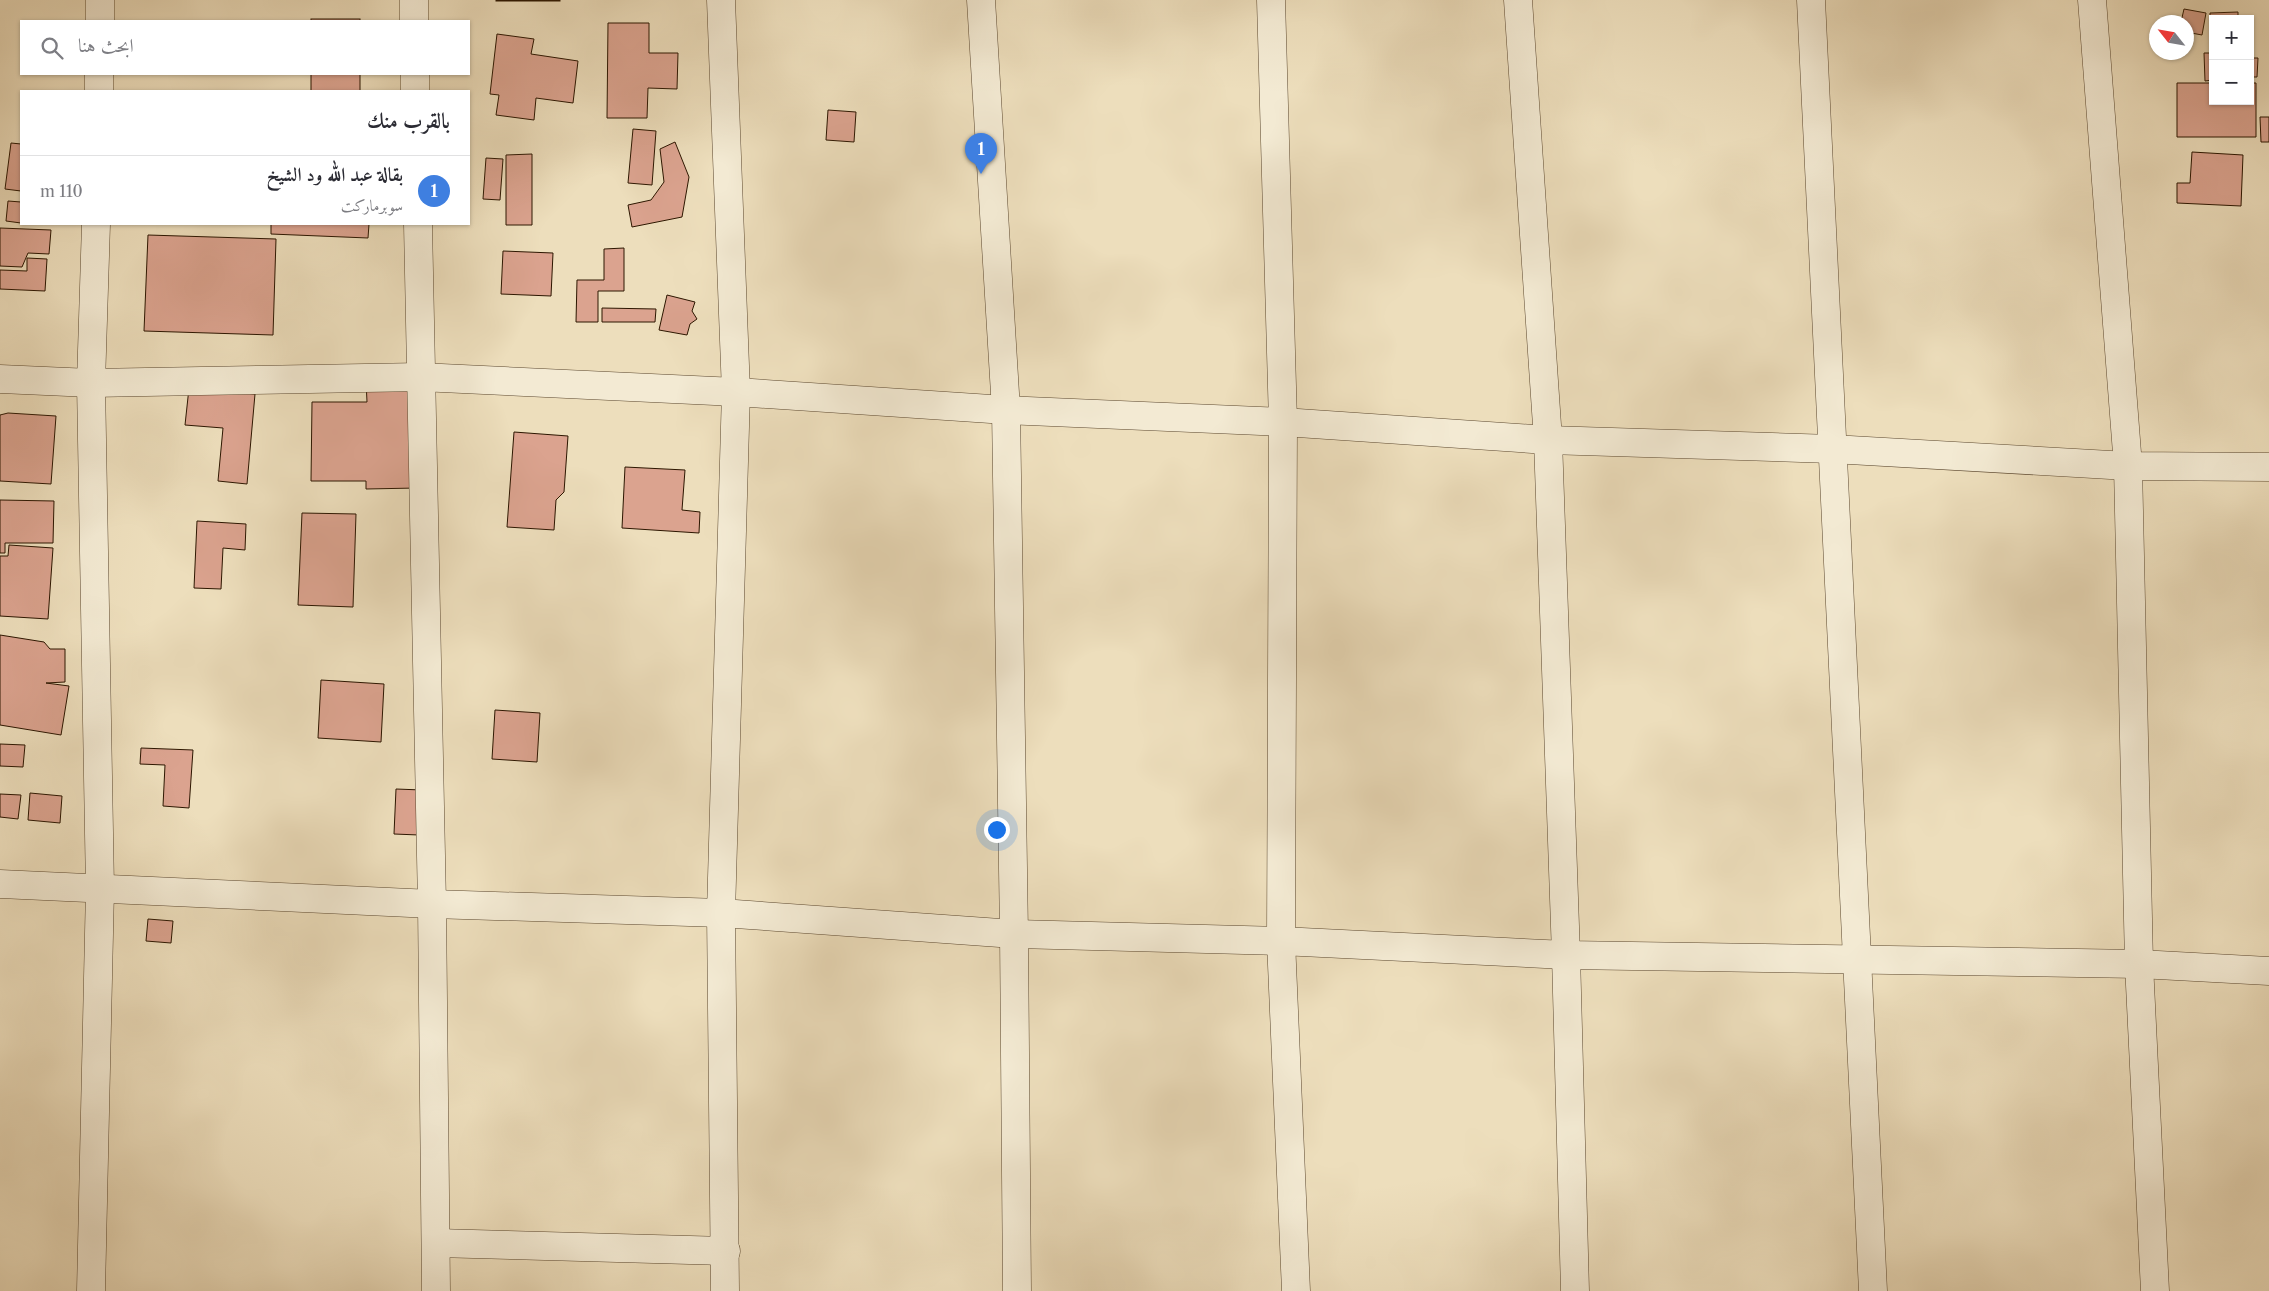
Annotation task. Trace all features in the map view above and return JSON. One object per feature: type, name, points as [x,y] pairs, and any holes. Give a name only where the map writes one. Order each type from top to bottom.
[{"type":"street","points":[[100,0],[100,20]]},
{"type":"street","points":[[414,0],[414,20]]},
{"type":"street","points":[[721,0],[736,392],[721,913],[726,1291]]},
{"type":"street","points":[[981,0],[1006,410],[1017,1291]]},
{"type":"street","points":[[1271,0],[1283,422],[1281,941],[1296,1291]]},
{"type":"street","points":[[1518,0],[1548,440],[1566,955],[1575,1291]]},
{"type":"street","points":[[1811,0],[1873,1291]]},
{"type":"street","points":[[2092,0],[2128,466],[2139,964],[2155,1291]]},
{"type":"street","points":[[99,75],[99,90]]},
{"type":"street","points":[[415,75],[415,90]]},
{"type":"street","points":[[91,1291],[100,889],[92,383],[96,225]]},
{"type":"street","points":[[418,225],[432,904],[436,1291]]},
{"type":"street","points":[[0,379],[92,383],[420,377],[736,392],[1006,410],[1283,422],[1548,440],[1832,449],[2128,466],[2269,467]]},
{"type":"street","points":[[0,884],[432,904],[721,913],[1014,934],[1281,941],[1566,955],[2139,964],[2269,971]]},
{"type":"street","points":[[436,1243],[726,1251]]},
{"type":"building","points":[[560,0],[560,1],[496,1]]},
{"type":"building","points":[[2184,9],[2206,13],[2202,35],[2194,34],[2194,15],[2183,15]]},
{"type":"building","points":[[2238,12],[2238,15],[2210,15],[2210,13]]},
{"type":"building","points":[[311,19],[360,19],[360,20]]},
{"type":"building","points":[[608,23],[649,23],[649,53],[678,53],[677,89],[648,88],[647,118],[607,118]]},
{"type":"building","points":[[497,34],[534,39],[531,54],[578,61],[573,103],[536,98],[534,120],[496,115],[499,95],[490,94]]},
{"type":"building","points":[[2204,53],[2209,53],[2209,80],[2205,81]]},
{"type":"building","points":[[2254,58],[2258,58],[2257,77],[2254,77]]},
{"type":"building","points":[[311,75],[360,75],[360,90],[311,90]]},
{"type":"building","points":[[2177,83],[2209,83],[2209,105],[2254,105],[2254,83],[2256,83],[2256,137],[2177,137]]},
{"type":"building","points":[[828,110],[856,112],[854,142],[826,140]]},
{"type":"building","points":[[2260,117],[2269,117],[2269,142],[2261,142]]},
{"type":"building","points":[[633,129],[656,131],[652,185],[628,183]]},
{"type":"building","points":[[675,142],[689,177],[682,217],[632,227],[628,205],[651,200],[664,182],[660,149]]},
{"type":"building","points":[[11,143],[20,144],[20,191],[5,189]]},
{"type":"building","points":[[2192,152],[2243,155],[2241,206],[2177,203],[2177,183],[2190,183]]},
{"type":"building","points":[[532,154],[532,225],[506,225],[506,155]]},
{"type":"building","points":[[486,158],[503,159],[500,200],[483,199]]},
{"type":"building","points":[[8,201],[20,202],[20,223],[6,221]]},
{"type":"building","points":[[271,225],[369,225],[368,238],[271,234]]},
{"type":"building","points":[[0,228],[51,230],[49,254],[28,253],[22,267],[0,266]]},
{"type":"building","points":[[148,235],[276,239],[273,335],[144,331]]},
{"type":"building","points":[[624,248],[624,291],[598,291],[598,322],[576,322],[577,280],[604,280],[604,249]]},
{"type":"building","points":[[503,251],[553,253],[551,296],[501,294]]},
{"type":"building","points":[[27,258],[47,259],[45,291],[0,289],[0,270],[27,271]]},
{"type":"building","points":[[667,295],[695,302],[692,311],[697,319],[690,324],[687,335],[659,330]]},
{"type":"building","points":[[602,308],[656,309],[655,322],[602,322]]},
{"type":"building","points":[[414,380],[417,488],[366,489],[366,481],[311,481],[312,402],[367,402],[366,381]]},
{"type":"building","points":[[189,388],[255,394],[247,484],[218,481],[223,428],[185,425]]},
{"type":"building","points":[[8,413],[56,416],[51,484],[0,481],[0,415]]},
{"type":"building","points":[[514,432],[568,436],[564,492],[556,500],[554,530],[507,527]]},
{"type":"building","points":[[625,467],[685,470],[682,510],[700,512],[699,533],[622,528]]},
{"type":"building","points":[[0,500],[54,501],[53,543],[5,543],[5,553],[0,553]]},
{"type":"building","points":[[302,513],[356,514],[353,607],[298,605]]},
{"type":"building","points":[[197,521],[246,524],[245,550],[223,548],[221,589],[194,588]]},
{"type":"building","points":[[9,545],[53,548],[48,619],[0,616],[0,556],[8,556]]},
{"type":"building","points":[[0,635],[44,642],[50,649],[65,649],[65,682],[46,683],[69,686],[61,735],[0,725]]},
{"type":"building","points":[[321,680],[384,684],[381,742],[318,738]]},
{"type":"building","points":[[495,710],[540,713],[537,762],[492,759]]},
{"type":"building","points":[[0,744],[25,745],[23,767],[0,766]]},
{"type":"building","points":[[141,748],[193,750],[189,808],[163,806],[165,765],[140,764]]},
{"type":"building","points":[[396,789],[422,790],[419,835],[394,834]]},
{"type":"building","points":[[30,793],[62,796],[60,823],[28,820]]},
{"type":"building","points":[[0,794],[21,795],[18,819],[0,817]]},
{"type":"building","points":[[148,919],[173,921],[171,943],[146,941]]},
{"type":"place","name":"بقالة عبد الله ود الشيخ","points":[[981,174]]}]
